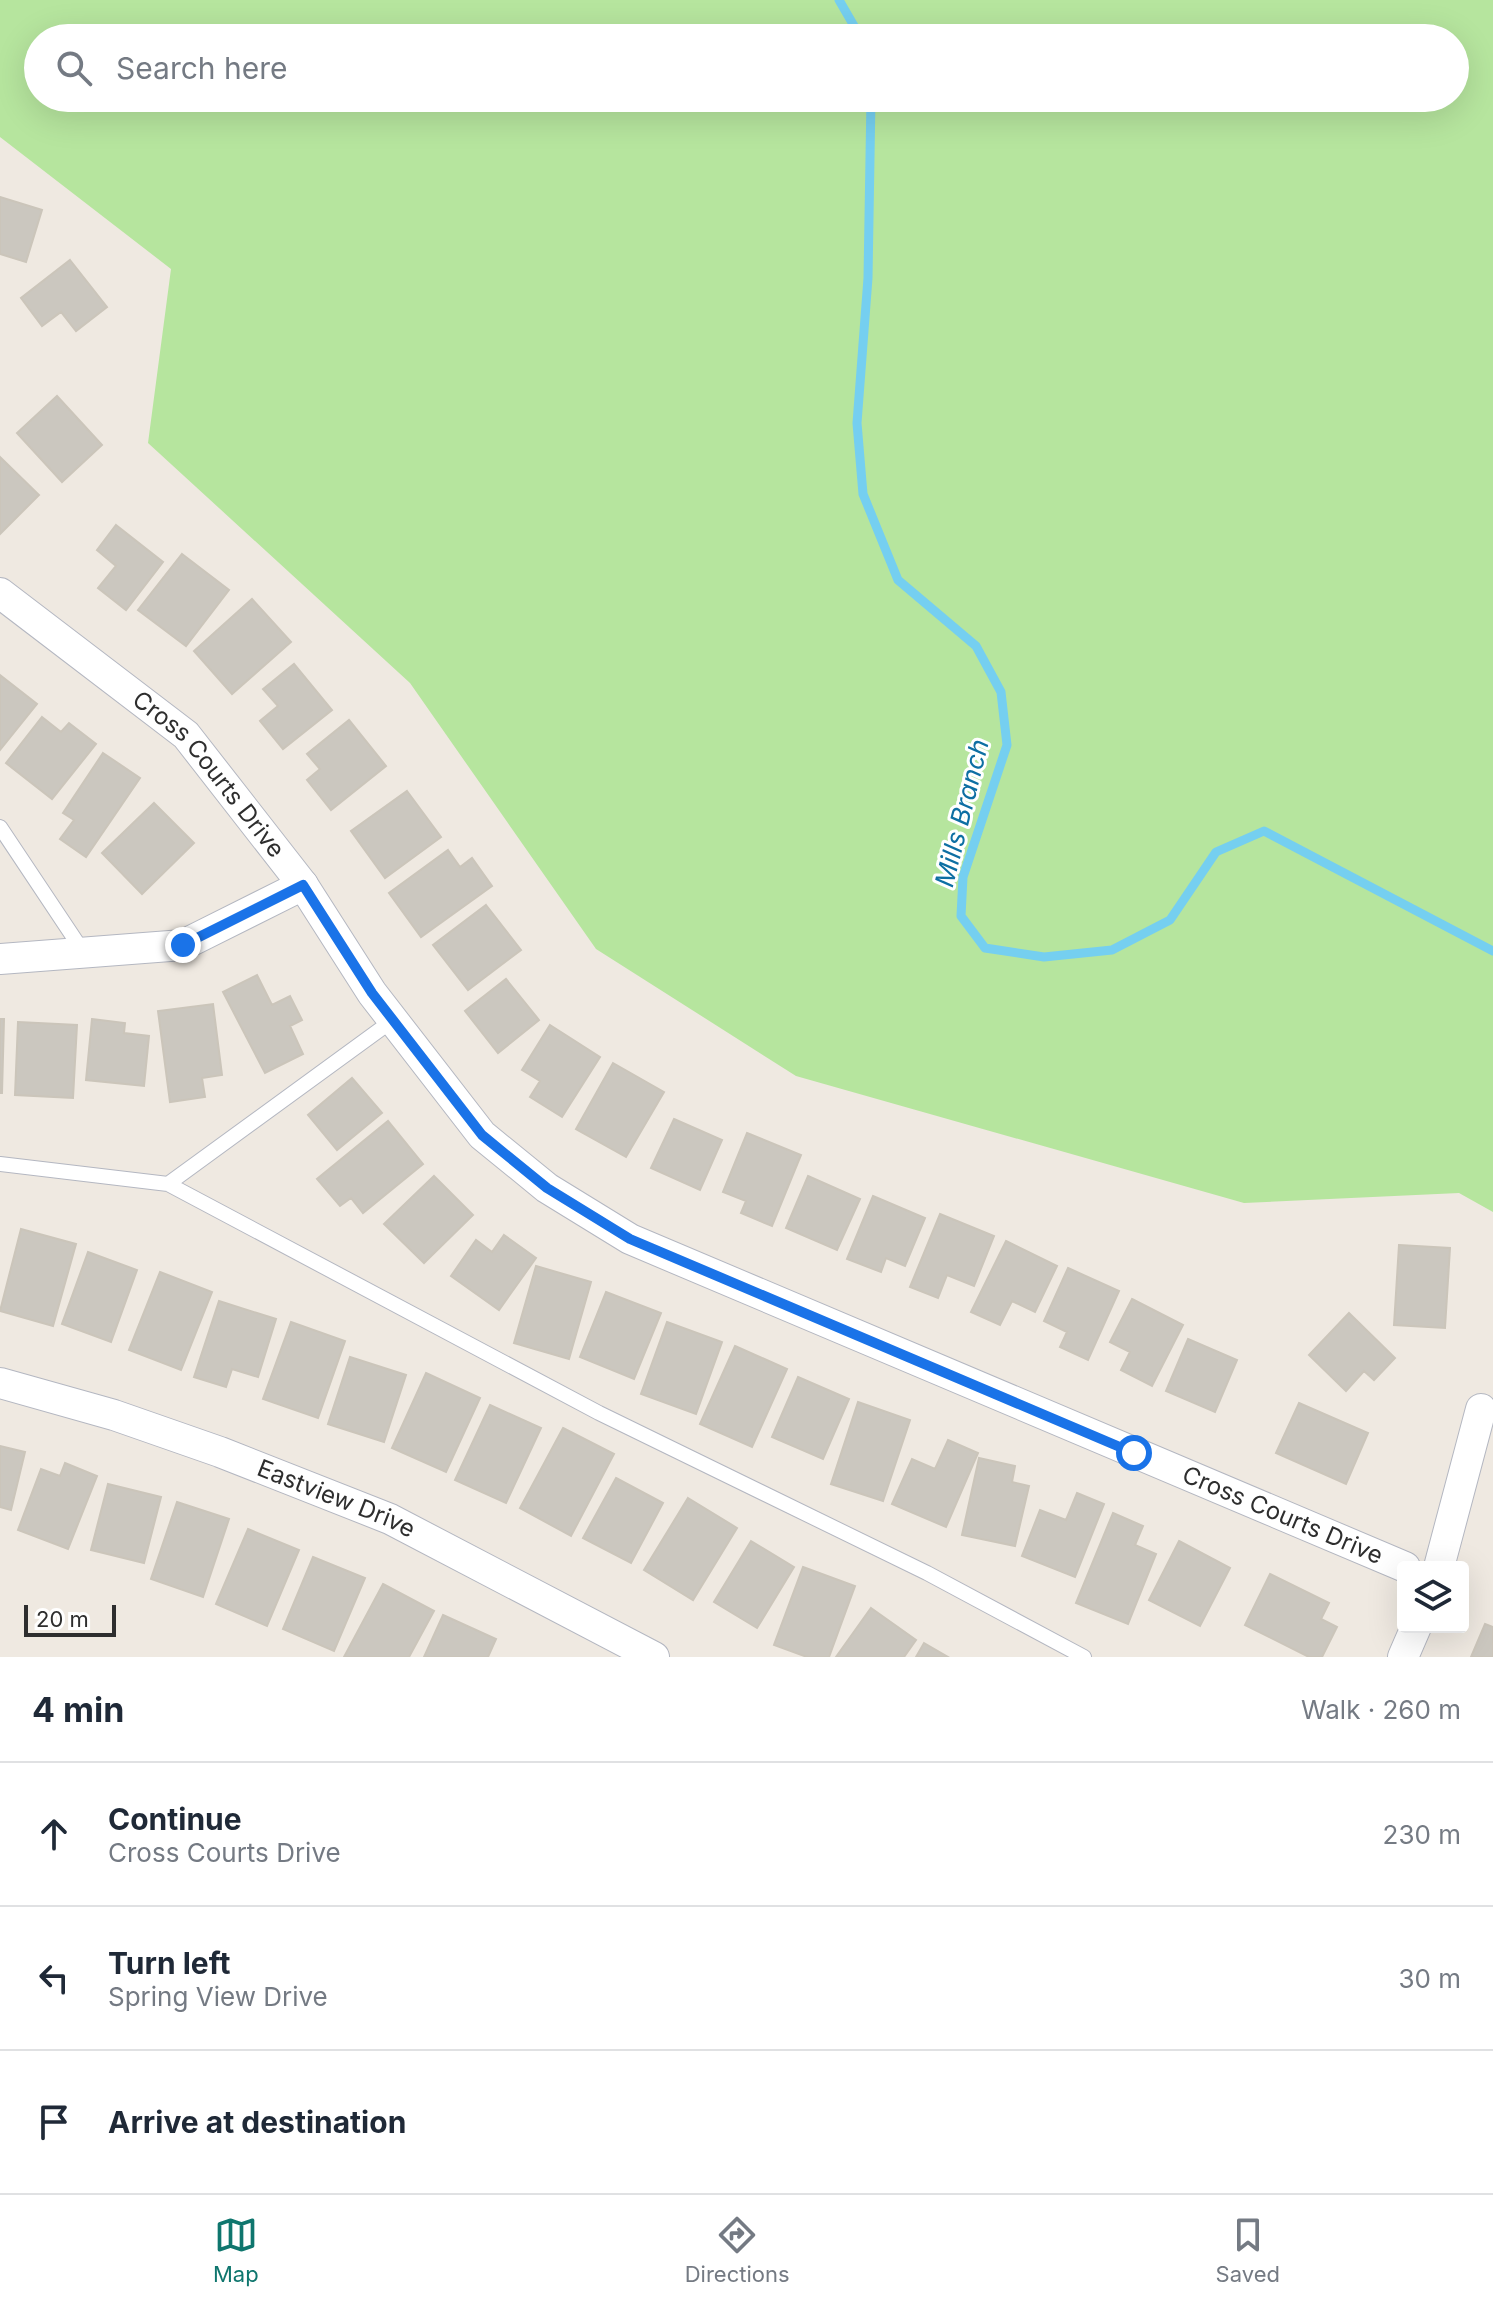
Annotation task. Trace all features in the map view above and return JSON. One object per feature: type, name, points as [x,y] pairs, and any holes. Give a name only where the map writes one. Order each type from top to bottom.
[{"type":"street","name":"Cross Courts Drive","points":[[0,593],[186,735],[303,885],[393,1020],[482,1135],[547,1188],[630,1239],[1397,1564]]},
{"type":"street","points":[[0,959],[183,945],[303,885]]},
{"type":"street","name":"Eastview Drive","points":[[0,1383],[114,1415],[220,1452],[390,1519],[654,1657]]},
{"type":"street","points":[[1441,1561],[1481,1409]]},
{"type":"street","points":[[1403,1657],[1413,1633]]},
{"type":"lane","points":[[0,827],[85,954]]},
{"type":"lane","points":[[168,1184],[393,1020]]},
{"type":"lane","points":[[0,1164],[168,1184],[599,1413],[927,1573],[1084,1657]]},
{"type":"green space","points":[[0,0],[1493,0],[1493,1212],[1459,1193],[1244,1203],[796,1076],[596,949],[410,683],[148,443],[171,269],[0,137]]},
{"type":"building","points":[[0,197],[42,210],[26,262],[0,254]]},
{"type":"building","points":[[70,260],[107,307],[76,331],[61,312],[42,326],[21,298]]},
{"type":"building","points":[[57,396],[102,445],[62,482],[17,433]]},
{"type":"building","points":[[0,457],[39,495],[0,534]]},
{"type":"building","points":[[116,525],[163,562],[126,610],[98,588],[116,566],[97,550]]},
{"type":"building","points":[[182,554],[229,590],[186,646],[138,610]]},
{"type":"building","points":[[252,599],[291,642],[232,694],[194,651]]},
{"type":"building","points":[[294,664],[332,710],[283,749],[260,721],[278,706],[263,689]]},
{"type":"building","points":[[0,675],[37,704],[0,750]]},
{"type":"building","points":[[42,717],[61,732],[69,723],[96,744],[52,799],[6,763]]},
{"type":"building","points":[[349,720],[386,766],[331,810],[307,780],[320,769],[307,754]]},
{"type":"building","points":[[103,753],[140,778],[86,857],[60,839],[74,820],[63,813]]},
{"type":"building","points":[[407,791],[441,837],[385,878],[351,831]]},
{"type":"building","points":[[154,803],[194,843],[142,894],[102,853]]},
{"type":"building","points":[[448,850],[460,867],[472,858],[492,886],[421,937],[389,893]]},
{"type":"building","points":[[486,905],[521,950],[468,990],[433,945]]},
{"type":"building","points":[[257,975],[272,1005],[290,996],[302,1020],[290,1026],[303,1054],[265,1073],[223,992]]},
{"type":"building","points":[[506,979],[539,1020],[498,1053],[465,1011]]},
{"type":"building","points":[[213,1004],[222,1075],[202,1078],[205,1097],[170,1102],[158,1011]]},
{"type":"building","points":[[0,1019],[4,1019],[2,1093],[0,1093]]},
{"type":"building","points":[[92,1019],[125,1023],[124,1033],[149,1036],[144,1086],[86,1080]]},
{"type":"building","points":[[18,1022],[77,1025],[73,1098],[15,1095]]},
{"type":"building","points":[[550,1025],[600,1057],[562,1117],[530,1097],[540,1081],[522,1070]]},
{"type":"building","points":[[613,1063],[664,1092],[626,1157],[576,1129]]},
{"type":"building","points":[[352,1078],[382,1113],[337,1150],[308,1115]]},
{"type":"building","points":[[674,1119],[722,1140],[700,1190],[651,1168]]},
{"type":"building","points":[[388,1121],[423,1164],[363,1213],[351,1198],[340,1206],[317,1179]]},
{"type":"building","points":[[747,1133],[801,1155],[772,1226],[741,1213],[746,1201],[723,1192]]},
{"type":"building","points":[[434,1176],[473,1215],[424,1263],[384,1224]]},
{"type":"building","points":[[808,1176],[860,1199],[837,1250],[786,1228]]},
{"type":"building","points":[[873,1196],[925,1218],[905,1266],[886,1258],[881,1272],[847,1259]]},
{"type":"building","points":[[940,1214],[994,1236],[974,1286],[947,1275],[938,1298],[910,1287]]},
{"type":"building","points":[[21,1229],[76,1244],[53,1326],[0,1311]]},
{"type":"building","points":[[504,1235],[536,1258],[499,1310],[451,1276],[476,1240],[492,1252]]},
{"type":"building","points":[[1006,1241],[1057,1266],[1035,1312],[1012,1301],[1000,1325],[971,1312]]},
{"type":"building","points":[[1399,1245],[1450,1248],[1445,1328],[1394,1325]]},
{"type":"building","points":[[88,1252],[137,1270],[111,1342],[62,1324]]},
{"type":"building","points":[[536,1266],[591,1282],[569,1359],[514,1343]]},
{"type":"building","points":[[1068,1268],[1119,1291],[1088,1360],[1060,1347],[1067,1332],[1044,1321]]},
{"type":"building","points":[[160,1272],[212,1292],[181,1370],[129,1350]]},
{"type":"building","points":[[606,1292],[661,1313],[634,1379],[580,1357]]},
{"type":"building","points":[[1132,1299],[1183,1325],[1152,1386],[1121,1370],[1130,1352],[1110,1342]]},
{"type":"building","points":[[219,1301],[276,1319],[258,1377],[232,1369],[226,1387],[194,1377]]},
{"type":"building","points":[[1349,1313],[1395,1358],[1374,1380],[1364,1371],[1346,1391],[1309,1355]]},
{"type":"building","points":[[291,1322],[345,1341],[318,1418],[263,1399]]},
{"type":"building","points":[[667,1322],[722,1342],[696,1414],[641,1394]]},
{"type":"building","points":[[1188,1339],[1237,1360],[1215,1412],[1166,1391]]},
{"type":"building","points":[[735,1346],[787,1369],[752,1447],[700,1424]]},
{"type":"building","points":[[350,1357],[406,1375],[384,1442],[328,1424]]},
{"type":"building","points":[[426,1373],[480,1398],[446,1472],[392,1448]]},
{"type":"building","points":[[798,1377],[849,1399],[823,1459],[772,1437]]},
{"type":"building","points":[[858,1402],[910,1420],[883,1501],[831,1484]]},
{"type":"building","points":[[1299,1403],[1368,1433],[1346,1484],[1276,1453]]},
{"type":"building","points":[[490,1405],[541,1428],[506,1503],[455,1480]]},
{"type":"building","points":[[563,1428],[614,1454],[571,1536],[520,1508]]},
{"type":"building","points":[[948,1440],[978,1453],[946,1527],[892,1504],[912,1459],[935,1469]]},
{"type":"building","points":[[0,1446],[25,1452],[11,1510],[0,1507]]},
{"type":"building","points":[[979,1458],[1015,1466],[1012,1482],[1029,1486],[1015,1546],[962,1535]]},
{"type":"building","points":[[65,1463],[97,1476],[68,1549],[18,1530],[41,1469],[60,1476]]},
{"type":"building","points":[[616,1478],[663,1503],[631,1563],[583,1538]]},
{"type":"building","points":[[108,1484],[161,1497],[144,1563],[91,1550]]},
{"type":"building","points":[[1077,1493],[1104,1504],[1075,1577],[1022,1556],[1040,1510],[1066,1520]]},
{"type":"building","points":[[688,1498],[737,1528],[693,1600],[644,1570]]},
{"type":"building","points":[[177,1502],[229,1519],[203,1597],[151,1579]]},
{"type":"building","points":[[1113,1513],[1143,1526],[1135,1545],[1156,1554],[1128,1624],[1076,1603]]},
{"type":"building","points":[[248,1529],[299,1550],[267,1626],[216,1604]]},
{"type":"building","points":[[751,1541],[794,1567],[757,1628],[714,1602]]},
{"type":"building","points":[[1179,1541],[1230,1568],[1200,1626],[1149,1600]]},
{"type":"building","points":[[313,1557],[365,1578],[334,1651],[283,1629]]},
{"type":"building","points":[[803,1567],[855,1586],[829,1657],[807,1657],[774,1645]]},
{"type":"building","points":[[1270,1574],[1329,1603],[1321,1619],[1337,1627],[1322,1657],[1309,1657],[1245,1625]]},
{"type":"building","points":[[383,1584],[434,1611],[409,1657],[344,1657]]},
{"type":"building","points":[[871,1608],[916,1640],[904,1657],[836,1657]]},
{"type":"building","points":[[443,1615],[496,1639],[488,1657],[424,1657]]},
{"type":"building","points":[[1485,1624],[1493,1627],[1493,1657],[1471,1657]]},
{"type":"building","points":[[924,1643],[948,1657],[916,1657]]},
{"type":"waterway","name":"Mills Branch","points":[[839,0],[853,24]]},
{"type":"waterway","name":"Mills Branch","points":[[871,112],[868,278],[857,423],[863,494],[898,580],[976,646],[1001,692],[1007,745],[963,877],[961,916],[985,948],[1044,957],[1112,950],[1170,920],[1216,852],[1264,831],[1493,951]]},
{"type":"route","points":[[183,945],[303,885],[372,993],[482,1135],[547,1188],[630,1239],[1134,1453]]}]
